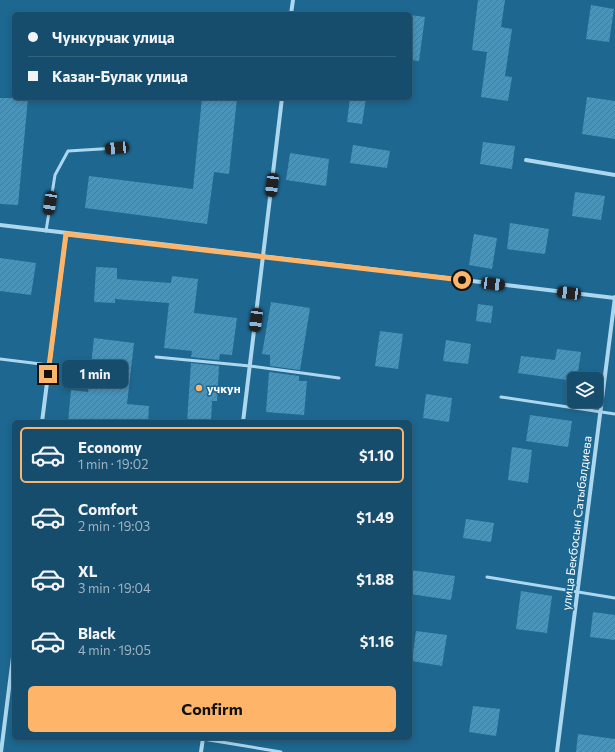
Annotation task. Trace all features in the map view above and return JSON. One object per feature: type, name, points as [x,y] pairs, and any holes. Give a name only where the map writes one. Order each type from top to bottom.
[{"type":"street","points":[[291,12],[293,0]]},
{"type":"street","points":[[243,420],[282,100]]},
{"type":"street","points":[[526,160],[615,175]]},
{"type":"street","points":[[0,225],[615,298]]},
{"type":"street","points":[[42,420],[66,234]]},
{"type":"street","name":"улица Бекбосын Сатыбалдиева","points":[[557,752],[615,298]]},
{"type":"street","points":[[1,752],[1,740],[12,663]]},
{"type":"street","points":[[201,752],[203,740]]},
{"type":"lane","points":[[46,231],[55,175],[68,151],[117,148]]},
{"type":"lane","points":[[156,357],[250,366],[339,378]]},
{"type":"lane","points":[[0,359],[49,365]]},
{"type":"lane","points":[[501,396],[615,414]]},
{"type":"lane","points":[[487,577],[615,598]]},
{"type":"lane","points":[[214,740],[281,752]]},
{"type":"building","points":[[478,0],[505,0],[501,27],[512,29],[505,76],[512,77],[508,101],[481,97],[487,52],[472,50]]},
{"type":"building","points":[[591,5],[614,9],[609,42],[586,39]]},
{"type":"building","points":[[412,15],[425,17],[419,61],[412,60]]},
{"type":"building","points":[[587,97],[615,101],[615,139],[582,134]]},
{"type":"building","points":[[0,98],[28,100],[18,205],[0,204]]},
{"type":"building","points":[[202,100],[237,100],[229,174],[214,172],[207,224],[85,208],[89,176],[193,189]]},
{"type":"building","points":[[350,100],[366,100],[362,124],[347,122]]},
{"type":"building","points":[[483,142],[515,146],[512,169],[480,164]]},
{"type":"building","points":[[353,145],[390,151],[387,168],[350,163]]},
{"type":"building","points":[[290,153],[329,159],[326,186],[286,180]]},
{"type":"building","points":[[575,192],[605,196],[601,220],[572,216]]},
{"type":"building","points":[[510,223],[549,229],[545,254],[507,249]]},
{"type":"building","points":[[474,234],[497,238],[492,269],[469,265]]},
{"type":"building","points":[[0,258],[36,263],[31,295],[0,291]]},
{"type":"building","points":[[96,267],[117,268],[117,279],[171,283],[172,276],[198,279],[194,313],[237,318],[232,355],[220,354],[219,360],[191,357],[192,351],[164,348],[169,303],[115,299],[115,303],[94,302]]},
{"type":"building","points":[[271,302],[310,308],[300,370],[270,366],[270,355],[262,354]]},
{"type":"building","points":[[478,304],[493,306],[491,323],[476,321]]},
{"type":"building","points":[[380,331],[403,334],[398,369],[375,366]]},
{"type":"building","points":[[94,338],[134,343],[127,404],[149,406],[148,420],[68,420],[71,390],[88,392]]},
{"type":"building","points":[[446,340],[471,344],[468,364],[443,361]]},
{"type":"building","points":[[557,349],[581,352],[578,372],[567,372],[567,380],[518,373],[521,356],[555,360]]},
{"type":"building","points":[[191,363],[219,366],[217,401],[212,401],[211,420],[187,420]]},
{"type":"building","points":[[269,372],[299,376],[299,381],[307,381],[304,415],[266,412]]},
{"type":"building","points":[[426,394],[452,398],[449,422],[423,418]]},
{"type":"building","points":[[530,415],[572,421],[568,447],[526,441]]},
{"type":"building","points":[[512,447],[532,450],[528,483],[508,480]]},
{"type":"building","points":[[466,519],[494,523],[491,542],[463,538]]},
{"type":"building","points":[[412,570],[455,576],[451,600],[412,594]]},
{"type":"building","points":[[521,591],[552,596],[547,633],[516,629]]},
{"type":"building","points":[[593,612],[615,615],[615,640],[590,637]]},
{"type":"building","points":[[416,631],[447,635],[442,666],[412,661]]},
{"type":"building","points":[[473,706],[500,709],[496,736],[469,732]]},
{"type":"building","points":[[578,734],[615,739],[615,752],[576,752]]},
{"type":"place","name":"учкун","points":[[199,388]]},
{"type":"route","points":[[48,374],[66,234],[462,280]]}]
